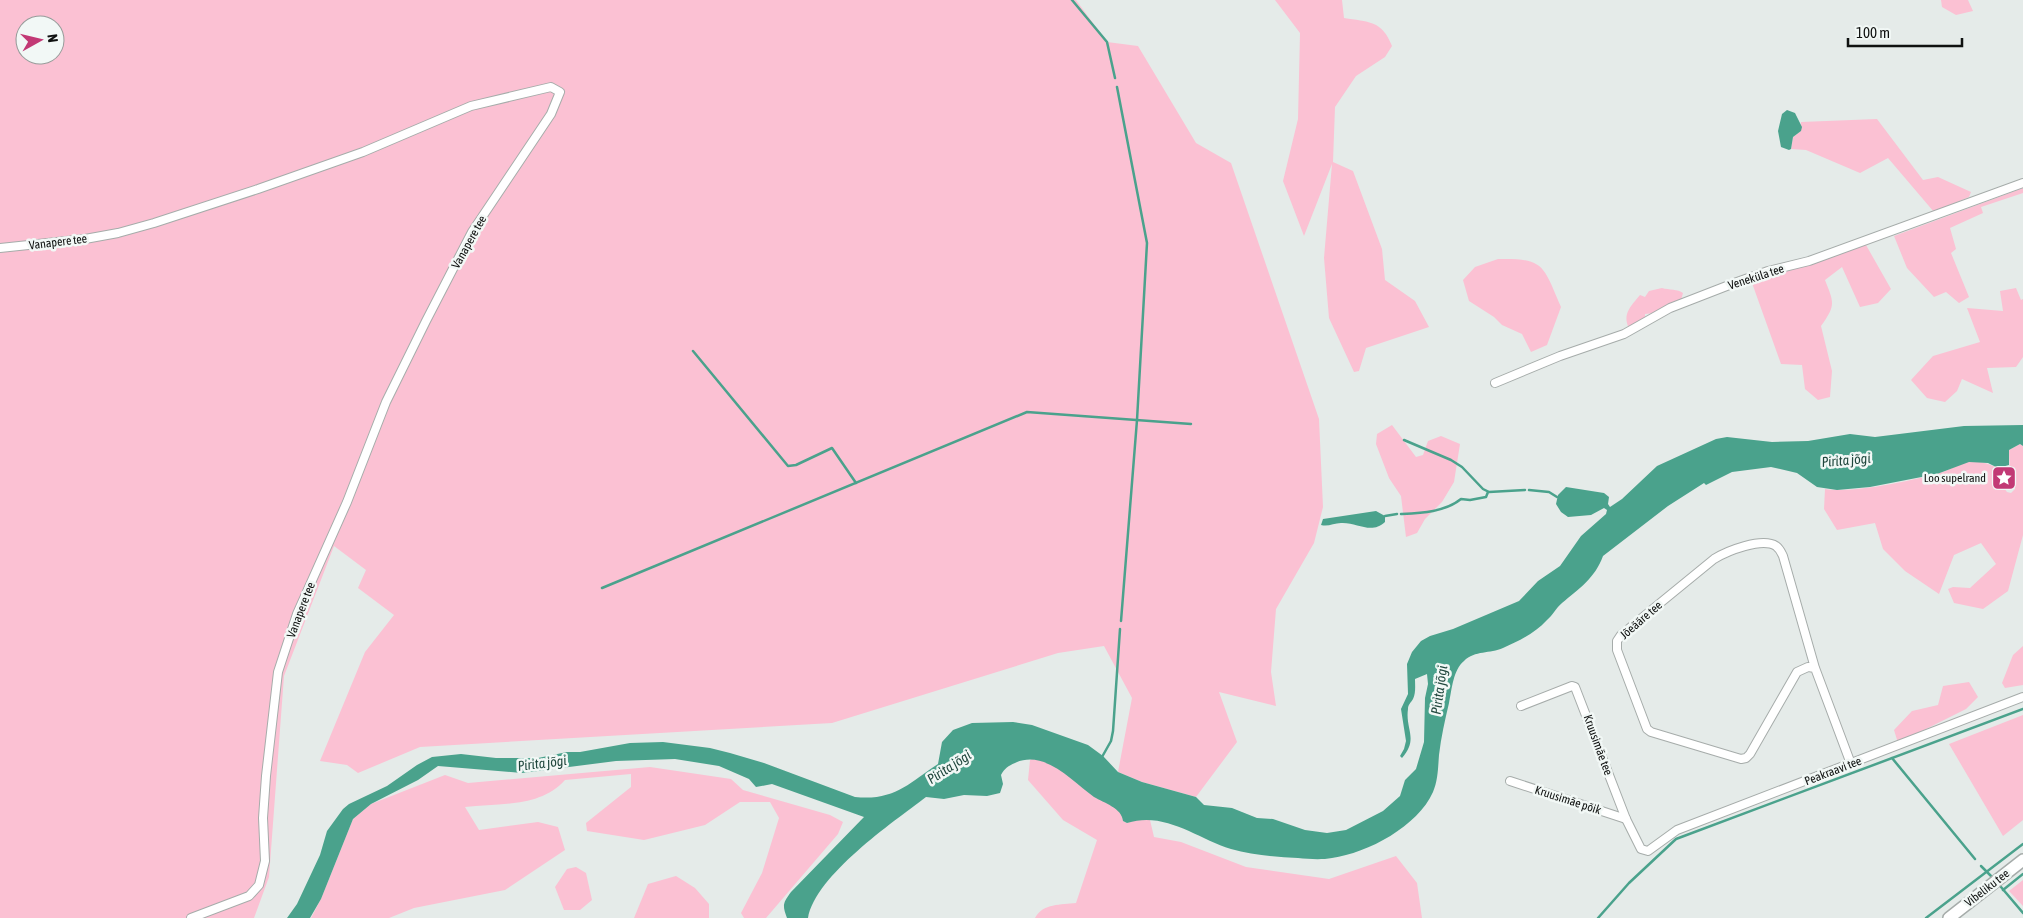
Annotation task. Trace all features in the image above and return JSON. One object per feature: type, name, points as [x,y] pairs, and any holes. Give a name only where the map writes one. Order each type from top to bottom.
[{"type":"street","name":"Vanapere tee","points":[[0,248],[38,245],[118,233],[258,190],[363,152],[471,106],[551,87],[560,92],[551,114],[472,232],[426,322],[386,402],[347,502],[297,614],[278,672],[266,776],[264,818],[265,861],[259,884],[249,896],[191,918]]},
{"type":"street","name":"Veneküla tee","points":[[1495,383],[1560,356],[1624,334],[1670,308],[1737,282],[1768,271],[1809,261],[2023,183]]},
{"type":"street","name":"Jõeääre tee","points":[[1815,668],[1808,667],[1797,672],[1750,754],[1746,758],[1741,759],[1651,732],[1617,650],[1617,641],[1621,635],[1714,559],[1738,548],[1753,544],[1770,544],[1779,548],[1815,668],[1851,764]]},
{"type":"street","name":"Kruusimäe tee","points":[[1521,706],[1572,686],[1575,687],[1626,819],[1641,849],[1648,851]]},
{"type":"street","name":"Peakraavi tee","points":[[1648,851],[1677,830],[2023,697]]},
{"type":"street","name":"Kruusimäe põik","points":[[1510,781],[1626,819]]},
{"type":"street","name":"Vibeliku tee","points":[[1950,917],[2023,860]]},
{"type":"shaded area","points":[[0,0],[1076,0],[1107,42],[1138,46],[1196,143],[1231,163],[1319,419],[1323,507],[1314,543],[1276,609],[1271,672],[1276,706],[1219,692],[1237,742],[1196,797],[1142,782],[1118,772],[1132,698],[1104,646],[1058,653],[832,723],[420,747],[358,773],[347,765],[320,761],[365,652],[394,615],[358,588],[366,570],[334,546],[284,676],[269,877],[254,918],[0,918]]},
{"type":"shaded area","points":[[1275,0],[1342,0],[1344,18],[1367,22],[1379,27],[1384,31],[1392,46],[1385,57],[1356,76],[1335,107],[1333,162],[1353,171],[1382,249],[1385,280],[1415,301],[1429,327],[1366,348],[1359,371],[1354,372],[1329,318],[1324,258],[1332,164],[1304,236],[1283,181],[1298,119],[1300,33]]},
{"type":"shaded area","points":[[1941,0],[1968,0],[1973,11],[1956,15],[1942,7]]},
{"type":"shaded area","points":[[1877,119],[1923,180],[1938,177],[1971,192],[1969,197],[1934,212],[1888,158],[1860,173],[1806,150],[1791,149],[1793,137],[1801,131],[1801,122]]},
{"type":"shaded area","points":[[2023,188],[2023,193],[1981,207],[1983,213],[1950,228],[1956,249],[1951,253],[1969,297],[1959,303],[1946,292],[1934,297],[1907,268],[1894,236]]},
{"type":"shaded area","points":[[1866,245],[1891,289],[1878,303],[1860,307],[1842,267],[1825,280],[1832,304],[1821,326],[1832,371],[1830,397],[1818,400],[1805,389],[1802,365],[1781,364],[1752,283]]},
{"type":"shaded area","points":[[1498,259],[1525,260],[1540,267],[1546,274],[1561,307],[1547,345],[1531,352],[1522,334],[1502,325],[1494,317],[1469,301],[1463,280],[1475,267]]},
{"type":"shaded area","points":[[1662,288],[1683,293],[1681,300],[1654,313],[1645,314],[1645,319],[1629,328],[1626,318],[1627,314],[1640,295],[1645,297],[1649,291]]},
{"type":"shaded area","points":[[2016,288],[2021,300],[2023,299],[2023,357],[2016,367],[1987,368],[1993,393],[1962,379],[1957,391],[1945,402],[1927,398],[1911,380],[1933,356],[1980,342],[1967,308],[2003,311],[2000,291]]},
{"type":"shaded area","points":[[1392,425],[1416,457],[1423,455],[1428,441],[1441,436],[1460,444],[1454,482],[1442,502],[1425,519],[1417,533],[1406,537],[1401,496],[1389,478],[1376,444],[1377,434]]},
{"type":"shaded area","points":[[2020,444],[2023,446],[2023,535],[2008,591],[1983,609],[1954,603],[1948,589],[1953,587],[1970,588],[1996,564],[1981,543],[1954,555],[1939,594],[1905,571],[1883,549],[1875,523],[1837,530],[1824,509],[1825,489],[1865,488],[1895,483],[1940,473],[1968,462],[1984,463],[1998,468],[1997,479],[2007,492],[2011,493],[2015,489],[2015,485],[2010,478],[2009,450]]},
{"type":"shaded area","points":[[2023,646],[2023,685],[2005,688],[2002,683],[2013,655]]},
{"type":"shaded area","points":[[1969,682],[1978,697],[1966,709],[1898,743],[1894,730],[1912,711],[1938,705],[1943,686]]},
{"type":"shaded area","points":[[2023,715],[2023,820],[2003,836],[1949,744]]},
{"type":"shaded area","points":[[1055,745],[1119,785],[1123,821],[1127,823],[1135,820],[1150,820],[1154,837],[1181,842],[1246,867],[1329,879],[1396,856],[1417,883],[1422,918],[1035,918],[1038,913],[1048,907],[1076,903],[1097,840],[1063,820],[1028,780],[1030,760]]},
{"type":"shaded area","points":[[650,767],[731,779],[743,790],[830,815],[843,822],[838,834],[766,918],[744,918],[741,913],[762,873],[779,818],[770,802],[740,802],[705,825],[644,840],[587,831],[586,823],[631,787],[631,774],[565,780],[555,789],[531,800],[465,807],[479,830],[538,822],[558,827],[565,850],[505,890],[414,908],[389,918],[311,918],[321,899],[353,819],[371,804],[445,775],[468,783]]},
{"type":"shaded area","points":[[576,867],[586,873],[592,900],[580,910],[564,910],[555,887],[567,869]]},
{"type":"shaded area","points":[[676,876],[695,888],[709,904],[709,918],[634,918],[648,884]]},
{"type":"shaded area","points":[[2023,880],[2023,906],[2009,891]]},
{"type":"water","points":[[1787,110],[1795,113],[1802,127],[1801,131],[1793,137],[1791,149],[1789,150],[1781,147],[1778,131],[1782,114]]},
{"type":"water","name":"Pirita jõgi","points":[[2023,425],[2023,446],[2020,444],[2009,450],[2009,465],[1998,468],[1988,463],[1969,462],[1937,474],[1870,487],[1837,490],[1817,487],[1797,473],[1771,467],[1732,472],[1706,485],[1704,483],[1668,506],[1603,556],[1591,577],[1532,633],[1498,650],[1473,655],[1460,665],[1454,680],[1443,729],[1436,783],[1426,804],[1404,827],[1390,836],[1376,844],[1346,855],[1328,859],[1315,859],[1255,854],[1231,849],[1167,823],[1141,820],[1127,823],[1123,821],[1122,816],[1116,809],[1094,797],[1058,769],[1037,760],[1026,760],[1013,764],[1004,771],[1001,775],[1003,784],[1000,793],[987,796],[964,795],[944,799],[926,797],[876,835],[840,868],[825,885],[814,902],[808,918],[787,918],[784,904],[791,892],[864,817],[772,784],[756,787],[749,779],[719,766],[675,759],[616,761],[522,773],[438,766],[418,780],[371,804],[353,819],[321,899],[310,918],[287,918],[297,904],[320,855],[327,831],[343,809],[349,804],[387,786],[432,757],[461,754],[496,758],[538,758],[630,743],[663,742],[710,748],[730,753],[764,763],[855,797],[869,798],[900,790],[938,764],[942,742],[953,730],[972,723],[1013,722],[1032,725],[1088,745],[1103,756],[1118,772],[1142,782],[1196,797],[1204,805],[1232,808],[1257,818],[1273,819],[1305,830],[1327,833],[1346,830],[1383,811],[1400,796],[1405,780],[1416,769],[1424,742],[1427,674],[1415,679],[1415,694],[1408,707],[1411,739],[1410,745],[1402,758],[1400,756],[1406,741],[1401,709],[1408,694],[1407,664],[1412,652],[1421,641],[1519,601],[1538,581],[1560,566],[1581,536],[1606,514],[1607,510],[1604,508],[1591,515],[1568,517],[1561,512],[1556,504],[1558,495],[1566,487],[1604,493],[1609,497],[1608,504],[1610,507],[1622,499],[1657,466],[1716,439],[1727,437],[1772,442],[1808,441],[1850,434],[1875,437],[1964,426]]},
{"type":"water","points":[[1376,511],[1385,516],[1385,522],[1374,528],[1347,523],[1321,525],[1323,519]]},
{"type":"waterway","points":[[1072,0],[1107,42],[1115,78]]},
{"type":"waterway","points":[[1117,87],[1147,243],[1137,420],[1121,621]]},
{"type":"waterway","points":[[693,351],[788,466],[796,465],[832,448],[856,483]]},
{"type":"waterway","points":[[602,588],[1027,412],[1191,424]]},
{"type":"waterway","points":[[1404,440],[1451,460],[1462,467],[1483,489],[1489,492],[1525,490]]},
{"type":"waterway","points":[[1529,490],[1549,492],[1557,497]]},
{"type":"waterway","points":[[1401,514],[1425,512],[1448,507],[1461,499],[1470,500],[1486,497],[1488,492]]},
{"type":"waterway","points":[[1385,516],[1397,514]]},
{"type":"waterway","points":[[1102,757],[1111,741],[1113,731],[1120,629]]},
{"type":"waterway","points":[[1598,918],[1629,883],[1676,839],[2023,709]]},
{"type":"waterway","points":[[1892,758],[1975,859]]},
{"type":"waterway","points":[[1926,918],[2023,844]]},
{"type":"waterway","points":[[1981,866],[1991,876]]},
{"type":"waterway","points":[[2003,890],[2023,874]]},
{"type":"waterway","points":[[2001,887],[2023,913]]},
{"type":"place","name":"Loo supelrand","points":[[2004,478]]}]
